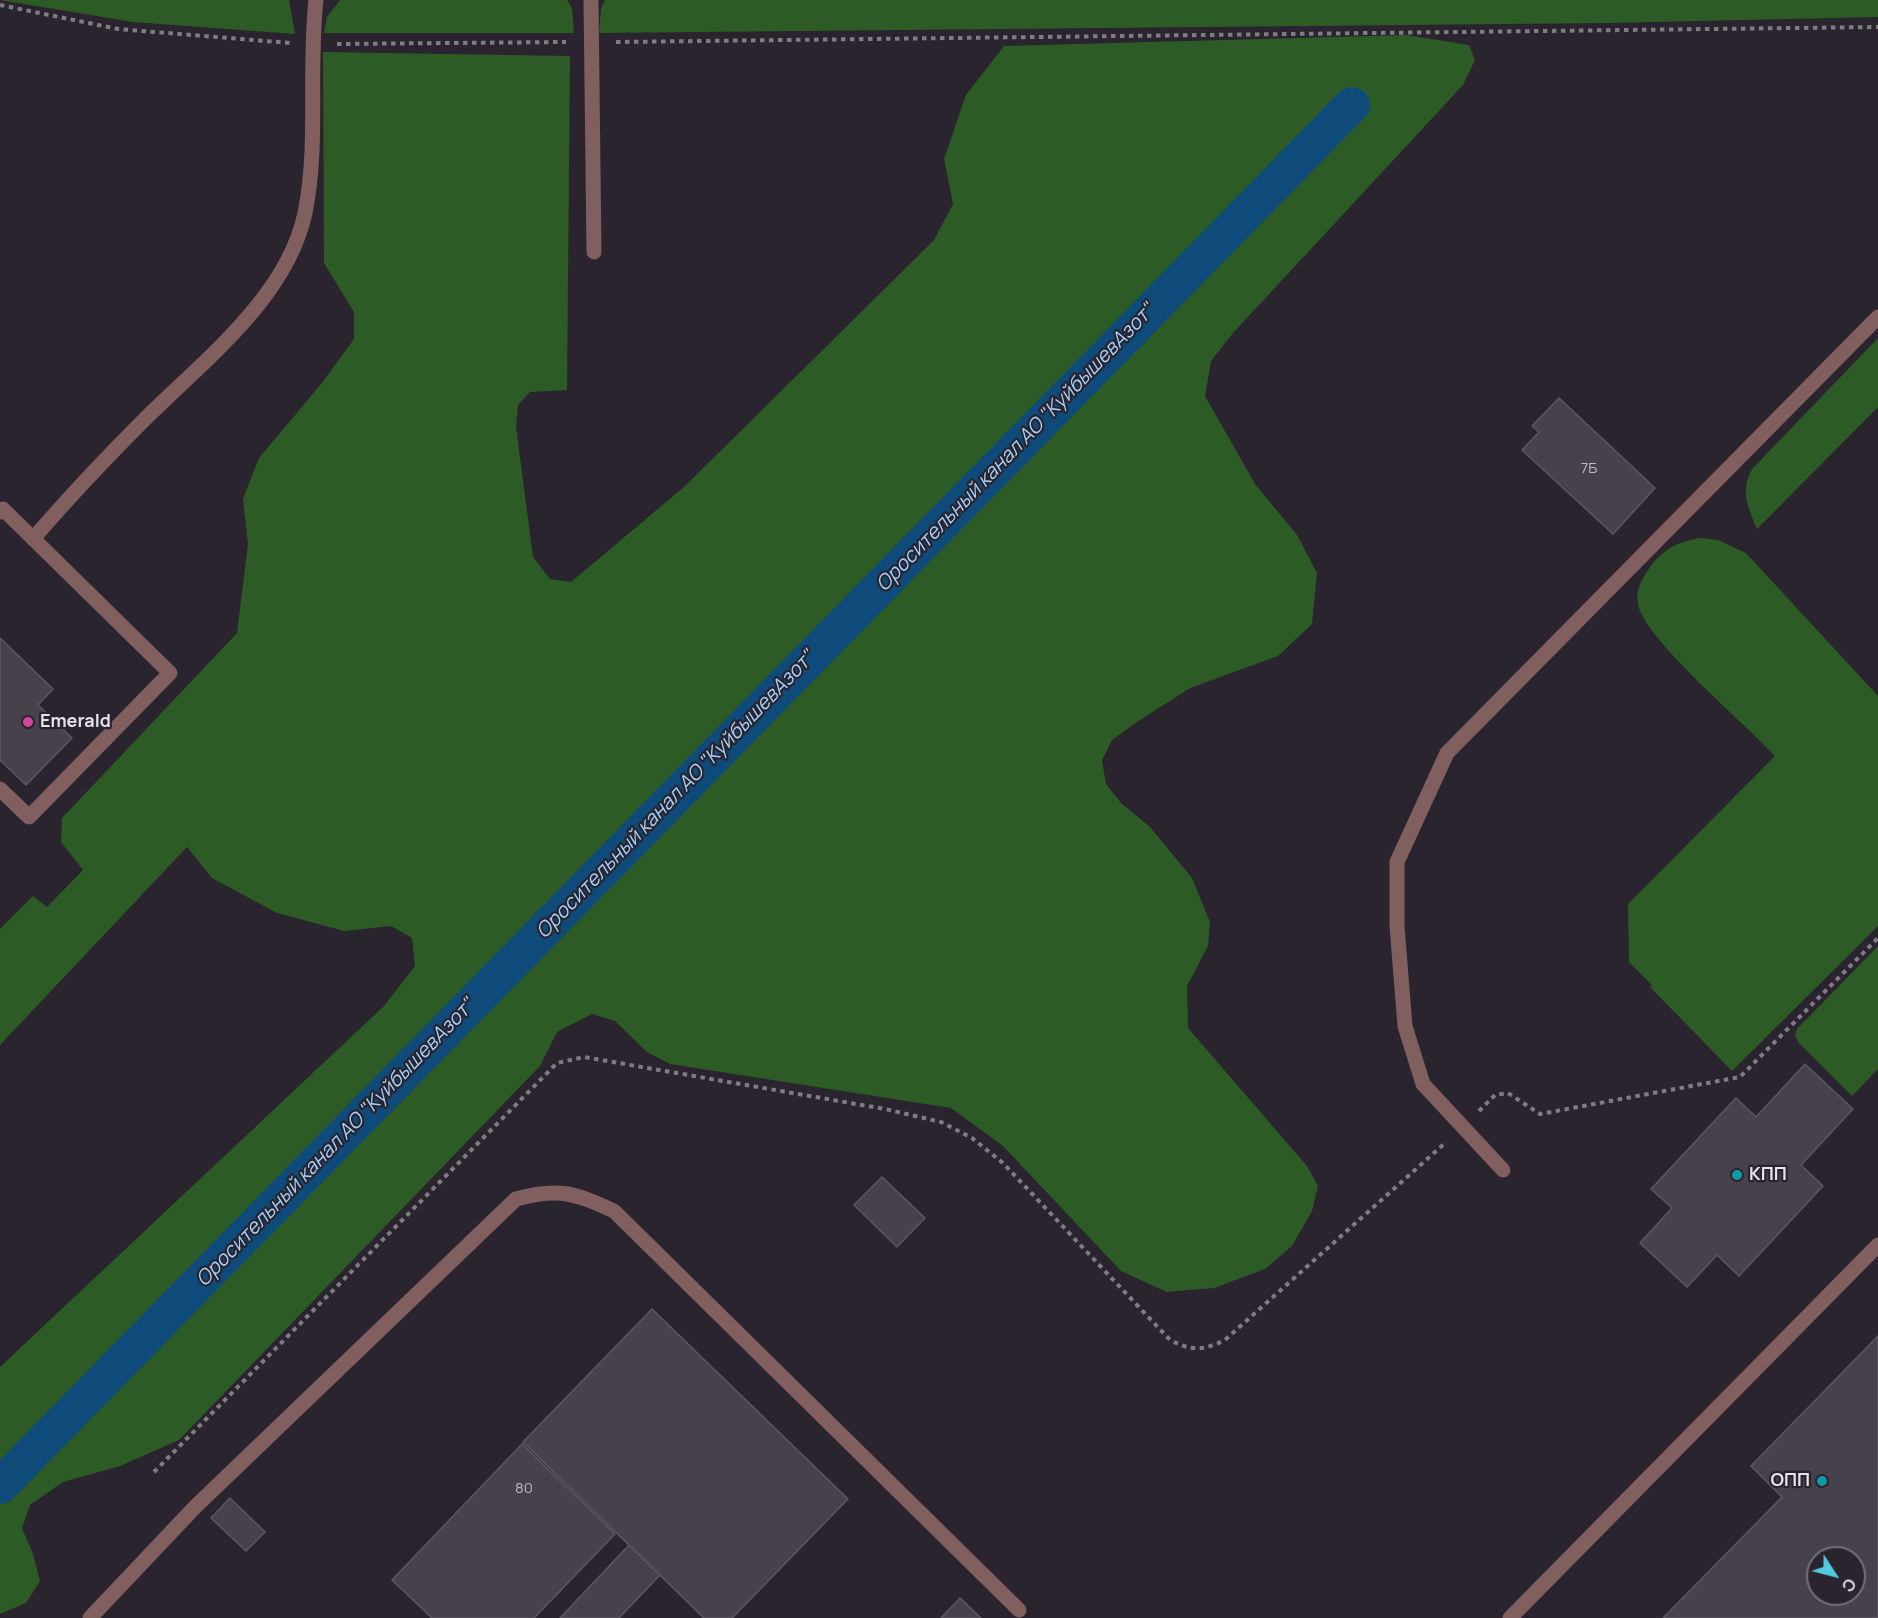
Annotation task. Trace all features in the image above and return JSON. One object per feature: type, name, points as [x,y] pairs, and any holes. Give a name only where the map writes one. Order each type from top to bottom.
[{"type":"lane","points":[[33,539],[88,475],[258,306],[289,259],[304,216],[312,164],[311,45],[316,0]]},
{"type":"lane","points":[[591,0],[594,252]]},
{"type":"lane","points":[[1503,1170],[1424,1084],[1405,1026],[1397,926],[1397,862],[1447,753],[1878,317]]},
{"type":"lane","points":[[0,512],[3,509],[170,673],[29,817],[0,789]]},
{"type":"lane","points":[[90,1618],[195,1507],[516,1199],[544,1191],[580,1196],[614,1211],[1019,1610]]},
{"type":"lane","points":[[1510,1618],[1878,1245]]},
{"type":"path","points":[[0,5],[118,29],[311,45],[1878,27]]},
{"type":"path","points":[[154,1472],[557,1063],[584,1057],[873,1107],[941,1122],[972,1138],[1003,1163],[1170,1340],[1189,1349],[1210,1347],[1225,1340],[1463,1127],[1495,1095],[1508,1093],[1540,1114],[1740,1077],[1878,938]]},
{"type":"green space","points":[[0,0],[289,0],[295,34],[133,22]]},
{"type":"green space","points":[[340,0],[567,0],[572,8],[574,33],[324,33],[327,17]]},
{"type":"green space","points":[[605,0],[1878,0],[1878,17],[1607,23],[599,33],[601,9]]},
{"type":"green space","points":[[1407,35],[1469,45],[1475,60],[1463,85],[1233,333],[1211,361],[1205,396],[1255,484],[1297,535],[1317,573],[1312,624],[1278,656],[1190,688],[1137,722],[1112,740],[1102,760],[1106,784],[1121,803],[1150,827],[1192,878],[1210,922],[1208,946],[1187,986],[1188,1028],[1307,1166],[1318,1186],[1312,1211],[1292,1246],[1265,1269],[1214,1288],[1167,1292],[1121,1271],[1003,1146],[951,1108],[670,1064],[647,1052],[615,1021],[592,1014],[557,1032],[540,1066],[179,1440],[120,1466],[63,1482],[30,1505],[22,1528],[33,1554],[40,1581],[26,1603],[0,1614],[0,1367],[384,1006],[415,966],[412,938],[391,926],[344,931],[277,913],[212,878],[187,847],[0,1045],[0,929],[33,896],[47,907],[83,870],[61,842],[62,818],[237,633],[248,544],[243,499],[259,458],[322,383],[354,339],[354,312],[324,263],[323,52],[570,56],[567,390],[530,392],[518,405],[516,427],[533,557],[550,579],[571,582],[684,487],[934,240],[953,204],[944,159],[966,95],[1004,46]]},
{"type":"green space","points":[[1878,338],[1878,407],[1757,529],[1748,506],[1746,492],[1748,477],[1752,469]]},
{"type":"green space","points":[[1701,538],[1718,540],[1746,553],[1878,696],[1878,926],[1732,1071],[1650,987],[1652,985],[1629,962],[1628,904],[1775,756],[1676,659],[1644,619],[1638,604],[1640,584],[1661,554],[1673,546]]},
{"type":"green space","points":[[1878,946],[1878,1069],[1852,1096],[1799,1043],[1795,1035],[1797,1029]]},
{"type":"building","points":[[1559,398],[1655,488],[1613,534],[1522,450],[1539,432],[1532,426]]},
{"type":"building","name":"Emerald","points":[[0,638],[53,689],[38,705],[72,738],[26,785],[0,760]]},
{"type":"building","name":"КПП","points":[[1805,1064],[1853,1109],[1801,1165],[1823,1186],[1739,1276],[1717,1255],[1687,1287],[1640,1243],[1672,1208],[1651,1189],[1736,1098],[1756,1117]]},
{"type":"building","points":[[882,1177],[925,1218],[897,1247],[854,1205]]},
{"type":"building","points":[[652,1309],[848,1499],[732,1618],[704,1618],[523,1442]]},
{"type":"building","name":"ОПП","points":[[1878,1336],[1878,1618],[1663,1618],[1782,1497],[1751,1466]]},
{"type":"building","points":[[522,1444],[615,1534],[534,1618],[432,1618],[392,1580]]},
{"type":"building","points":[[230,1498],[265,1532],[246,1551],[211,1518]]},
{"type":"building","points":[[629,1545],[660,1575],[619,1618],[560,1618]]},
{"type":"building","points":[[960,1598],[981,1618],[941,1618]]},
{"type":"waterway","name":"Оросительный канал АО \"КуйбышевАзот\"","points":[[0,1486],[1352,105]]},
{"type":"place","name":"Emerald","points":[[28,722]]},
{"type":"place","name":"КПП","points":[[1737,1175]]},
{"type":"place","name":"ОПП","points":[[1822,1481]]}]
